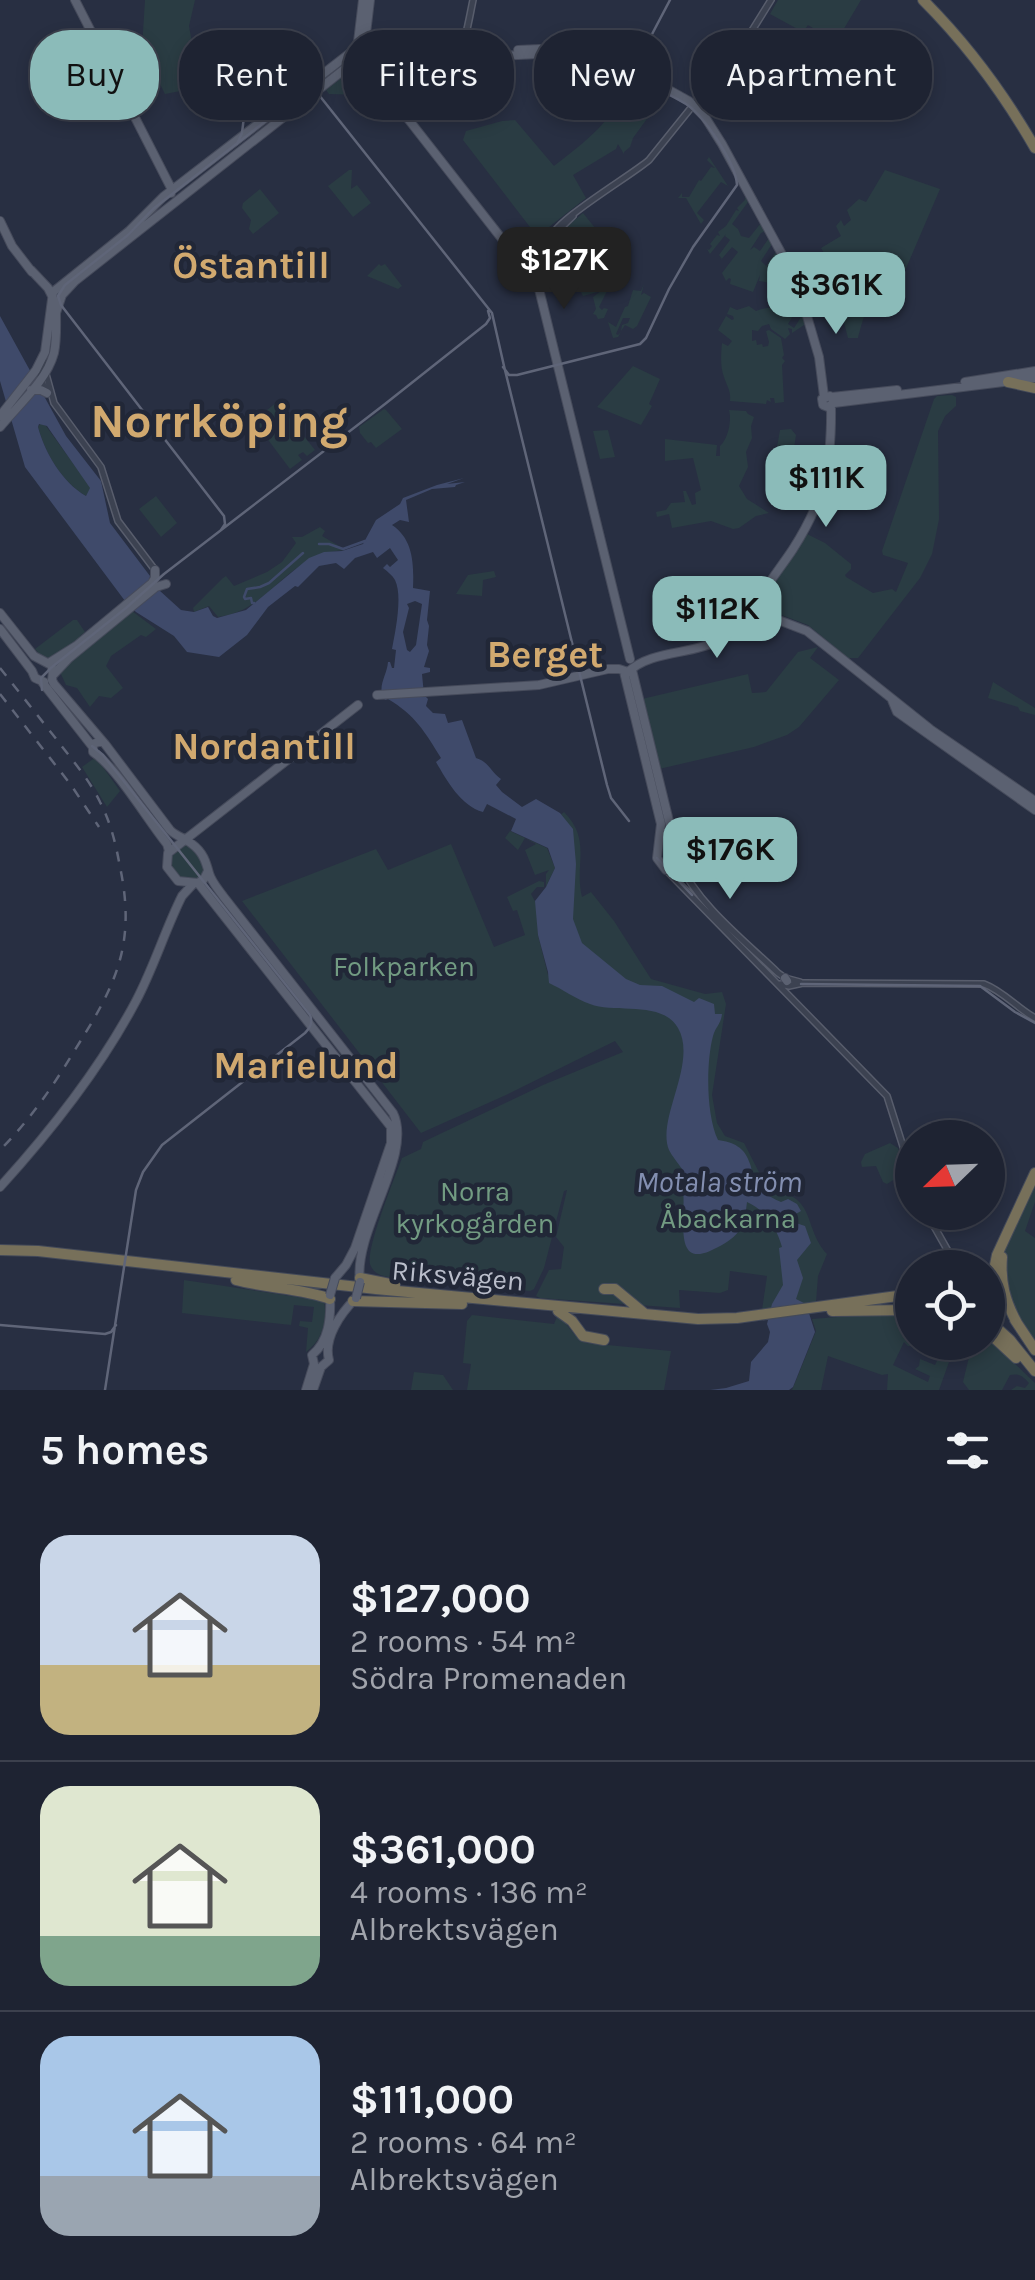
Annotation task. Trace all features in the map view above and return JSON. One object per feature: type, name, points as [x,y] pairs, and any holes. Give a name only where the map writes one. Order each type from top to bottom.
[{"type":"highway","points":[[925,0],[988,74],[1035,144]]},
{"type":"highway","points":[[1004,382],[1035,388]]},
{"type":"highway","points":[[996,1250],[1035,1164]]},
{"type":"highway","points":[[1001,1250],[1035,1174]]},
{"type":"highway","points":[[1010,1229],[1002,1258],[1005,1299],[1035,1350]]},
{"type":"highway","name":"Riksvägen","points":[[0,1253],[594,1313]]},
{"type":"highway","points":[[232,1276],[338,1275]]},
{"type":"highway","points":[[232,1276],[330,1297]]},
{"type":"highway","points":[[360,1279],[480,1302]]},
{"type":"highway","points":[[604,1289],[615,1290],[649,1315]]},
{"type":"highway","points":[[830,1308],[866,1296],[895,1295]]},
{"type":"highway","points":[[616,1314],[626,1306],[624,1297]]},
{"type":"highway","points":[[352,1302],[480,1302]]},
{"type":"highway","name":"Riksvägen","points":[[480,1302],[558,1312],[698,1320],[758,1318]]},
{"type":"highway","points":[[830,1308],[895,1310]]},
{"type":"highway","name":"Riksvägen","points":[[616,1314],[698,1324],[830,1308]]},
{"type":"highway","points":[[1005,1309],[1017,1323]]},
{"type":"highway","points":[[558,1312],[572,1321],[581,1334],[604,1340]]},
{"type":"highway","points":[[589,1338],[581,1328],[582,1322],[594,1313]]},
{"type":"highway","points":[[1005,1321],[1035,1361]]},
{"type":"highway","points":[[1005,1336],[1035,1374]]},
{"type":"highway","points":[[1005,1345],[1035,1374]]},
{"type":"main road","points":[[73,0],[176,202]]},
{"type":"main road","points":[[366,30],[367,0]]},
{"type":"main road","points":[[514,55],[538,54],[634,74],[640,68],[648,78],[691,103]]},
{"type":"main road","points":[[39,381],[51,298],[149,209],[343,64]]},
{"type":"main road","points":[[0,416],[39,381],[56,343],[60,298],[70,285],[343,65]]},
{"type":"main road","points":[[410,120],[538,284],[625,640],[626,665],[662,829],[657,858],[666,870],[679,862],[626,665]]},
{"type":"main road","points":[[377,695],[539,686],[712,643],[751,613],[805,523],[816,500],[827,457],[829,401],[819,358],[797,282],[708,120]]},
{"type":"main road","points":[[0,222],[12,246],[51,298],[56,313]]},
{"type":"main road","points":[[829,401],[1035,375]]},
{"type":"main road","points":[[829,401],[1004,382],[1035,375]]},
{"type":"main road","points":[[0,426],[9,410]]},
{"type":"main road","points":[[154,585],[155,570]]},
{"type":"main road","points":[[0,629],[35,678],[51,677],[154,585],[166,584]]},
{"type":"main road","points":[[32,670],[34,665],[60,658],[127,608]]},
{"type":"main road","points":[[0,613],[34,656],[53,668],[51,677],[100,745],[170,830],[196,848],[207,862],[208,873],[222,896],[331,1034],[386,1112],[391,1143],[355,1248],[330,1297],[323,1351],[329,1360],[318,1366],[309,1390]]},
{"type":"main road","points":[[751,613],[806,631],[948,749],[1035,810]]},
{"type":"main road","points":[[51,677],[100,745]]},
{"type":"main road","points":[[168,852],[358,705]]},
{"type":"main road","points":[[898,707],[1035,801]]},
{"type":"main road","points":[[100,745],[93,753],[167,844],[166,864],[178,894],[175,908]]},
{"type":"main road","points":[[196,848],[194,838],[199,828]]},
{"type":"main road","points":[[660,841],[670,840],[674,845]]},
{"type":"main road","points":[[0,1187],[58,1116],[116,1035],[142,988],[184,892],[208,873]]},
{"type":"main road","points":[[173,878],[195,883]]},
{"type":"main road","points":[[195,883],[398,1122],[400,1134],[360,1253],[360,1279],[352,1302],[323,1351],[312,1355],[318,1366]]},
{"type":"main road","points":[[318,1020],[331,1034]]},
{"type":"main road","points":[[338,1275],[351,1270],[360,1279]]},
{"type":"main road","points":[[330,1297],[338,1306],[352,1302]]},
{"type":"street","points":[[467,30],[473,0]]},
{"type":"street","points":[[752,30],[771,0]]},
{"type":"street","points":[[538,284],[562,268],[553,250],[553,239],[578,211],[649,160],[691,107]]},
{"type":"street","points":[[39,381],[97,460],[118,521],[155,570]]},
{"type":"street","points":[[679,862],[704,900],[784,982],[791,999],[887,1096],[896,1120]]},
{"type":"street","points":[[666,870],[784,982],[791,999]]},
{"type":"street","points":[[784,982],[978,985],[997,991],[1035,1018]]},
{"type":"street","points":[[936,1230],[948,1250]]},
{"type":"green space","points":[[145,0],[195,0],[190,30],[179,30],[179,91],[165,94],[159,82],[159,30],[143,30]]},
{"type":"green space","points":[[778,0],[861,0],[843,30],[816,30],[808,25],[799,30],[770,14]]},
{"type":"green space","points":[[343,77],[343,94],[329,94],[326,90]]},
{"type":"green space","points":[[515,120],[554,166],[606,120],[646,120],[624,154],[618,144],[573,175],[586,198],[549,227],[548,231],[579,206],[552,230],[548,250],[544,245],[547,234],[542,239],[533,231],[463,140],[466,131]]},
{"type":"green space","points":[[709,157],[728,186],[721,182],[697,213],[704,220],[701,224],[686,198],[678,198],[682,193],[682,197],[689,197],[699,180],[711,167],[715,168],[707,160]]},
{"type":"green space","points":[[349,170],[351,189],[357,185],[371,203],[353,217],[328,186]]},
{"type":"green space","points":[[885,170],[940,189],[895,294],[868,309],[858,338],[848,338],[834,283],[807,288],[805,279],[828,267],[830,263],[821,248],[841,236],[836,226],[841,220],[844,226],[851,220],[847,210],[859,199],[866,202]]},
{"type":"green space","points":[[260,189],[279,213],[253,234],[249,229],[251,220],[242,208]]},
{"type":"green space","points":[[745,197],[748,202],[732,224],[741,236],[749,238],[761,223],[765,231],[750,250],[754,247],[760,251],[769,238],[772,244],[761,261],[766,266],[775,253],[781,257],[768,277],[779,280],[786,267],[788,270],[776,285],[776,293],[771,283],[759,281],[760,275],[753,292],[730,284],[731,279],[726,281],[722,273],[738,252],[732,247],[722,259],[719,255],[730,240],[726,234],[710,254],[707,249],[739,211],[737,208]]},
{"type":"green space","points":[[583,213],[604,239],[594,247],[585,238],[583,242],[591,252],[606,241],[610,247],[604,252],[607,256],[613,249],[615,253],[578,276],[561,256],[559,243]]},
{"type":"green space","points":[[379,264],[385,264],[402,286],[398,289],[367,276]]},
{"type":"green space","points":[[594,274],[615,283],[618,289],[609,287],[599,307],[608,309],[604,318],[598,319],[593,314],[593,297],[601,291],[583,296],[581,292],[596,283]]},
{"type":"green space","points":[[644,284],[641,295],[651,297],[637,326],[633,329],[625,325],[621,331],[622,325],[630,318],[623,318],[616,334],[621,332],[618,337],[613,338],[608,322],[616,327],[633,290],[641,291]]},
{"type":"green space","points":[[789,296],[784,308],[789,311],[800,298],[802,308],[788,324],[794,328],[803,314],[807,323],[792,333],[788,328],[790,334],[785,339],[769,324],[752,330],[752,341],[763,347],[769,342],[766,331],[781,338],[784,402],[769,404],[775,403],[774,398],[766,404],[730,401],[721,356],[722,343],[728,346],[732,341],[718,330],[726,316],[734,319],[727,314],[730,307],[737,310],[749,306],[756,311],[781,305],[779,297]]},
{"type":"green space","points":[[633,366],[660,379],[641,425],[597,407]]},
{"type":"green space","points":[[956,397],[956,406],[945,416],[938,431],[939,519],[932,554],[920,578],[858,658],[848,658],[808,625],[760,607],[807,534],[851,564],[846,577],[873,593],[892,589],[896,592],[908,563],[883,555],[882,551],[934,399]]},
{"type":"green space","points":[[277,402],[315,450],[307,456],[303,452],[298,455],[302,460],[290,469],[257,425],[256,419]]},
{"type":"green space","points":[[384,409],[402,429],[376,448],[368,443],[359,427]]},
{"type":"green space","points":[[729,410],[746,411],[754,417],[746,452],[748,467],[739,486],[747,499],[769,513],[733,529],[711,521],[672,528],[669,514],[657,517],[656,512],[666,510],[671,503],[685,502],[683,491],[692,505],[696,504],[695,493],[701,490],[693,458],[665,461],[665,439],[717,445],[716,456],[720,456],[720,446],[729,429]]},
{"type":"green space","points":[[41,423],[91,488],[86,496],[69,483],[50,457],[38,427]]},
{"type":"green space","points":[[791,429],[796,435],[789,480],[773,470],[780,430]]},
{"type":"green space","points":[[608,430],[615,457],[600,459],[593,431]]},
{"type":"green space","points":[[156,496],[177,523],[161,537],[139,509]]},
{"type":"green space","points":[[320,527],[325,531],[322,536],[346,550],[308,561],[237,613],[218,617],[209,606],[194,612],[193,608],[223,578],[226,576],[234,586],[267,572],[282,562],[296,543],[292,537],[302,537]]},
{"type":"green space","points":[[494,571],[496,577],[483,580],[482,596],[456,594],[468,575]]},
{"type":"green space","points":[[132,611],[156,629],[111,656],[106,666],[123,688],[111,698],[99,696],[90,707],[77,688],[66,685],[60,672]]},
{"type":"green space","points":[[73,620],[85,632],[81,638],[60,654],[41,656],[35,649]]},
{"type":"green space","points":[[818,647],[810,658],[839,680],[799,727],[754,747],[659,769],[642,699],[748,674],[752,693],[766,692],[798,652]]},
{"type":"green space","points":[[993,682],[1035,708],[1035,715],[988,698]]},
{"type":"green space","points":[[98,760],[120,791],[107,807],[82,767]]},
{"type":"green space","points":[[564,812],[580,843],[582,897],[591,892],[651,979],[705,994],[722,992],[726,1004],[712,1095],[717,1123],[725,1136],[744,1143],[771,1189],[786,1193],[803,1206],[827,1254],[818,1276],[816,1302],[762,1310],[767,1276],[730,1271],[728,1290],[720,1293],[679,1290],[680,1308],[540,1298],[536,1296],[549,1270],[561,1269],[564,1247],[556,1237],[567,1190],[544,1268],[530,1291],[388,1277],[372,1268],[372,1243],[402,1158],[421,1149],[423,1142],[623,1052],[615,1041],[421,1133],[242,901],[376,849],[388,870],[451,844],[494,947],[525,935],[517,910],[513,911],[507,897],[544,882],[544,887],[537,887],[531,894],[537,905],[538,935],[548,975],[573,943],[572,861],[559,816]]},
{"type":"green space","points":[[510,831],[547,848],[555,868],[546,887],[549,870],[535,875],[525,850],[536,844],[525,838],[518,850],[505,838]]},
{"type":"green space","points":[[184,842],[198,855],[205,873],[193,880],[171,873],[170,854]]},
{"type":"green space","points":[[890,1143],[895,1146],[895,1179],[887,1184],[876,1166],[862,1167],[865,1154]]},
{"type":"green space","points":[[1035,1179],[1035,1202],[1025,1231],[1035,1238],[1035,1342],[1006,1284],[1005,1252]]},
{"type":"green space","points":[[184,1280],[324,1301],[322,1330],[306,1352],[308,1328],[299,1326],[300,1321],[312,1322],[314,1307],[294,1305],[291,1325],[182,1313]]},
{"type":"green space","points":[[895,1312],[893,1365],[928,1382],[930,1376],[915,1369],[920,1360],[935,1365],[938,1360],[949,1362],[939,1390],[887,1390],[888,1374],[828,1356],[821,1390],[792,1390],[816,1331],[812,1319]]},
{"type":"green space","points":[[472,1315],[554,1324],[557,1317],[586,1343],[671,1351],[664,1390],[467,1390],[471,1364],[463,1363],[467,1321]]},
{"type":"green space","points":[[1005,1354],[1035,1383],[1035,1390],[1011,1390],[1017,1386],[1025,1388],[1029,1383],[1016,1374],[1010,1375],[1002,1390],[969,1390],[963,1382],[968,1360],[1005,1360]]},
{"type":"green space","points":[[414,1372],[443,1375],[453,1390],[411,1390]]},
{"type":"water","name":"Motala ström","points":[[0,316],[66,436],[101,481],[110,523],[150,576],[149,581],[181,610],[194,612],[208,607],[217,618],[246,610],[309,558],[363,544],[376,520],[403,498],[464,478],[447,484],[465,482],[455,487],[432,489],[406,500],[409,522],[400,520],[392,525],[408,544],[413,588],[430,591],[429,651],[424,667],[430,668],[430,672],[422,674],[426,706],[433,713],[445,714],[448,723],[462,720],[476,758],[501,779],[496,785],[502,792],[522,807],[536,799],[560,813],[573,829],[573,919],[582,943],[626,979],[640,985],[662,986],[694,1002],[699,998],[714,1004],[715,1014],[722,1014],[713,1036],[708,1074],[714,1130],[718,1140],[742,1149],[762,1191],[781,1202],[788,1199],[797,1204],[801,1211],[794,1215],[796,1223],[805,1226],[811,1243],[797,1260],[803,1278],[796,1299],[806,1304],[815,1332],[793,1387],[710,1390],[749,1381],[751,1362],[768,1342],[772,1304],[783,1285],[780,1239],[765,1215],[747,1202],[750,1214],[734,1237],[710,1251],[697,1254],[689,1250],[683,1228],[684,1198],[679,1174],[682,1169],[669,1150],[666,1137],[683,1057],[678,1028],[661,1014],[590,1004],[549,983],[535,901],[555,868],[548,848],[511,831],[516,819],[487,804],[483,812],[461,799],[436,762],[441,758],[424,732],[383,695],[388,662],[394,668],[396,650],[392,649],[397,587],[383,568],[398,560],[390,548],[377,558],[373,552],[355,558],[344,569],[336,563],[319,566],[298,587],[268,607],[247,635],[219,657],[187,652],[174,636],[125,601],[25,467],[0,381]],"holes":[[[39,424],[47,426],[90,488],[86,496],[69,483],[50,457]],[[407,604],[422,604],[416,645],[410,652],[403,632]]]},
{"type":"waterway","points":[[319,544],[343,549],[365,541]]},
{"type":"waterway","points":[[254,603],[251,598],[245,599],[247,589],[269,583],[303,553]]},
{"type":"tram line","points":[[503,367],[509,375],[517,375],[640,344],[693,247],[737,185],[725,153],[701,119],[639,72],[640,57],[670,0]]},
{"type":"tram line","points":[[221,530],[224,516],[61,305],[58,296],[65,285],[128,235],[153,209],[299,95],[310,92],[319,95],[492,313],[607,785],[611,798],[629,821]]},
{"type":"tram line","points":[[237,144],[244,120]]},
{"type":"tram line","points":[[42,690],[41,678],[52,667],[164,574],[486,324],[490,318],[488,311]]},
{"type":"tram line","points":[[92,746],[311,1020],[305,1033],[162,1145],[143,1172],[136,1190],[105,1390]]},
{"type":"tram line","points":[[657,858],[692,895]]},
{"type":"tram line","points":[[801,984],[980,986],[1035,1023]]},
{"type":"tram line","points":[[0,1325],[105,1334],[116,1325]]},
{"type":"railway","points":[[0,668],[80,770],[100,802],[117,851],[126,921],[118,966],[100,1008],[48,1091],[0,1150]]},
{"type":"railway","points":[[0,694],[99,827]]},
{"type":"district","name":"Östantill","points":[[251,265]]},
{"type":"district","name":"Norrköping","points":[[219,420]]},
{"type":"district","name":"Berget","points":[[545,654]]},
{"type":"district","name":"Nordantill","points":[[264,746]]},
{"type":"district","name":"Marielund","points":[[306,1065]]},
{"type":"park label","name":"Folkparken","points":[[404,966]]},
{"type":"park label","name":"Norra kyrkogården","points":[[475,1207]]},
{"type":"park label","name":"Åbackarna","points":[[728,1218]]}]
